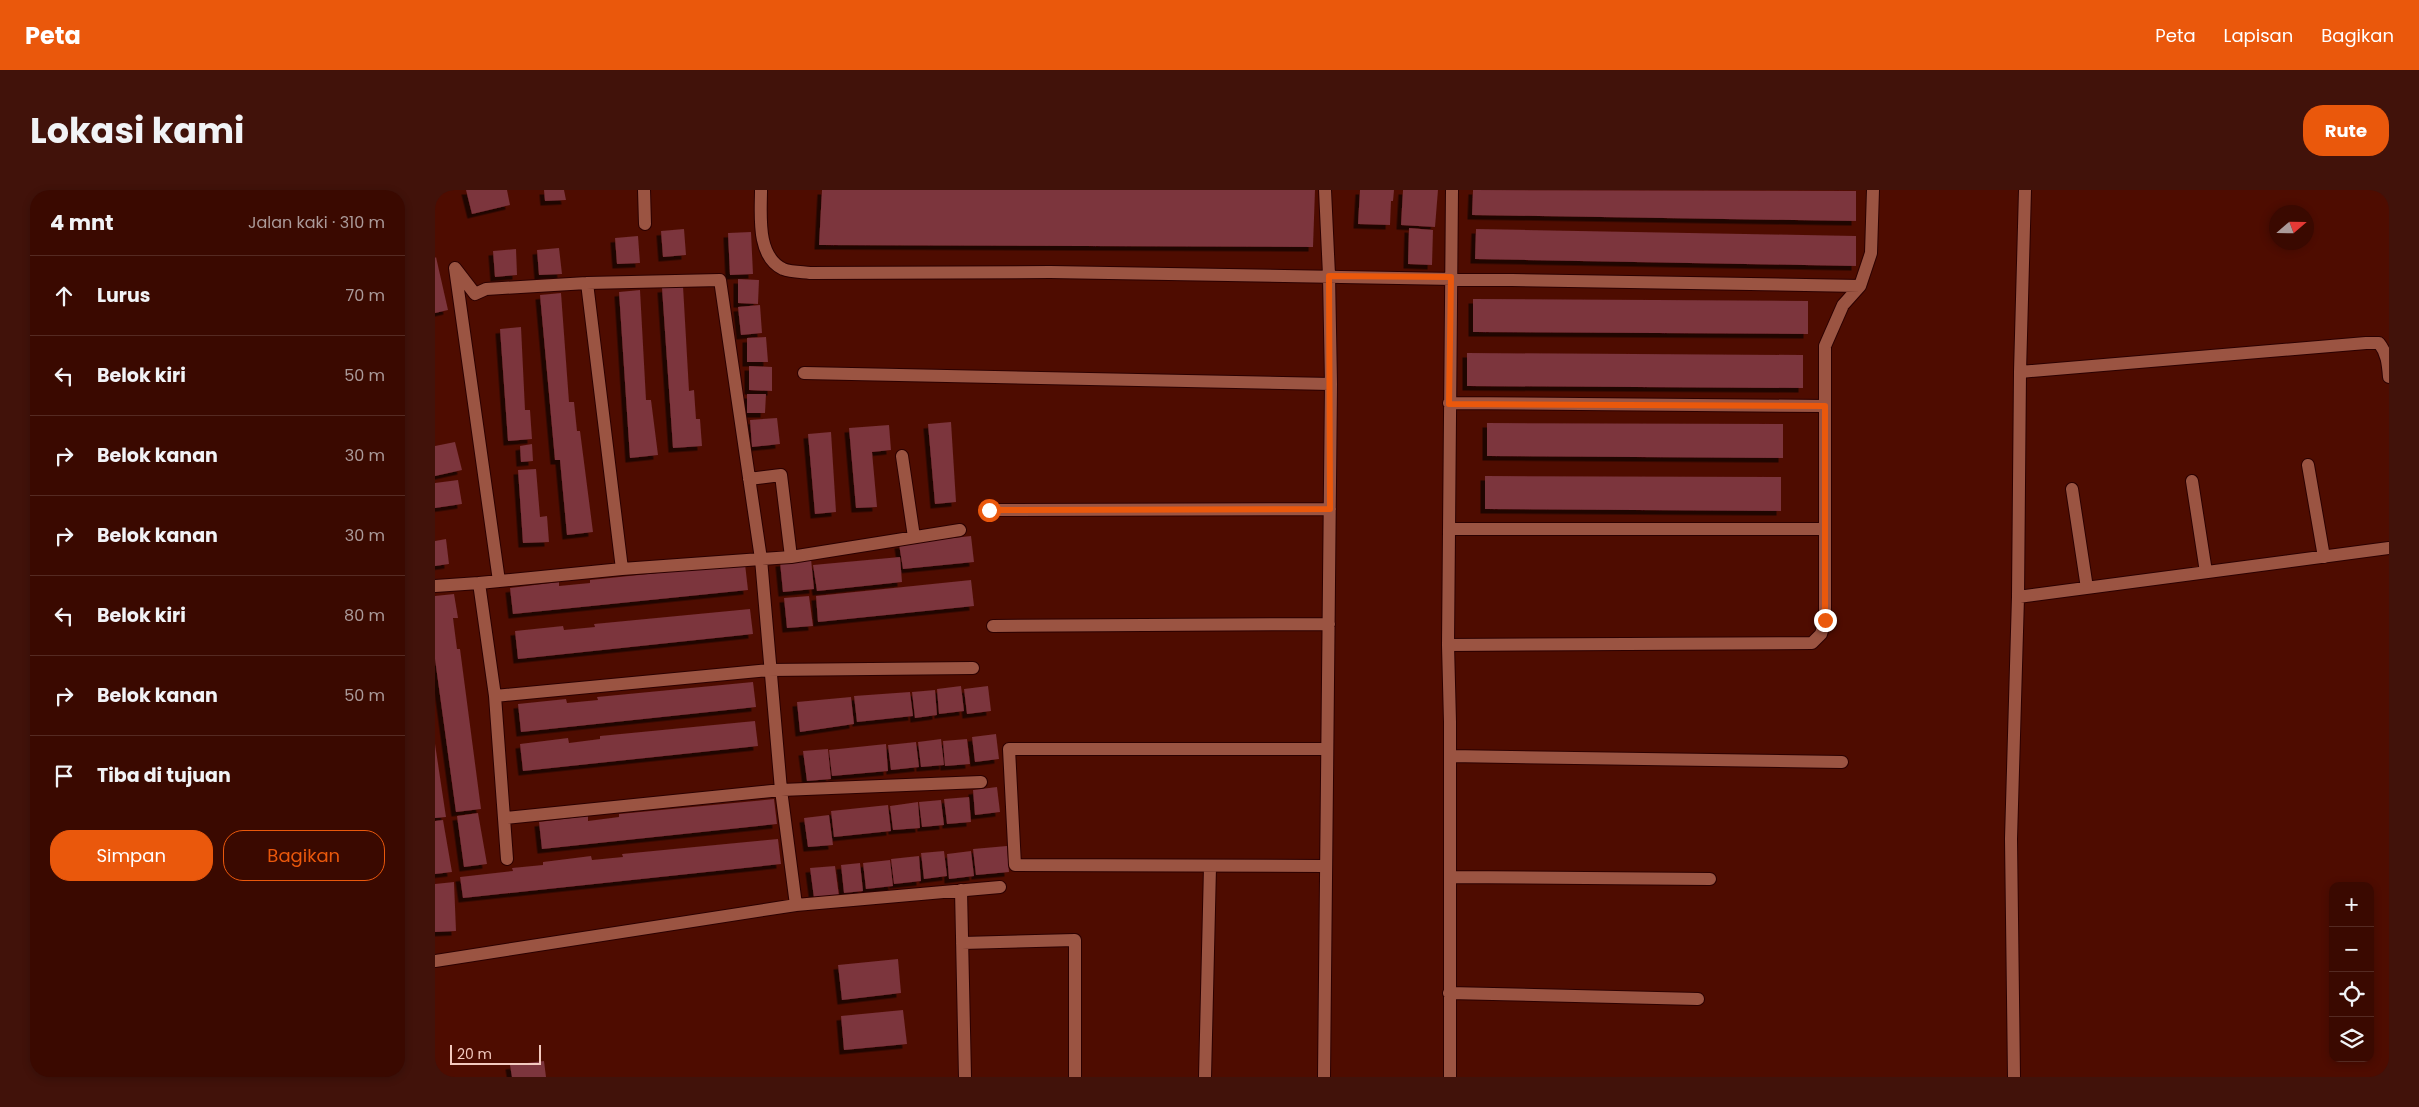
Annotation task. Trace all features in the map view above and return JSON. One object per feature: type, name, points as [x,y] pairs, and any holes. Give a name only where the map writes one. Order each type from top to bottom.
[{"type":"street","points":[[643,190],[645,224]]},
{"type":"street","points":[[761,190],[762,236],[770,256],[783,269],[810,273],[1051,272],[1451,277],[1861,286]]},
{"type":"street","points":[[1324,1077],[1331,384],[1325,190]]},
{"type":"street","points":[[1450,1077],[1448,645],[1452,190]]},
{"type":"street","points":[[1448,645],[1812,643],[1821,634],[1825,620],[1825,346],[1843,306],[1861,286],[1871,253],[1873,190]]},
{"type":"street","points":[[2015,1077],[2011,839],[2018,597],[2020,372],[2025,190]]},
{"type":"street","points":[[499,580],[455,268],[475,294],[486,289],[587,283],[720,280],[761,559],[769,670],[781,790],[796,905]]},
{"type":"street","points":[[587,283],[622,569]]},
{"type":"street","points":[[2020,372],[2366,342],[2379,343],[2384,349],[2387,356],[2389,377]]},
{"type":"street","points":[[804,373],[1331,384]]},
{"type":"street","points":[[1449,404],[1825,406]]},
{"type":"street","points":[[902,456],[914,537]]},
{"type":"street","points":[[2308,465],[2324,557]]},
{"type":"street","points":[[749,479],[781,475],[791,557]]},
{"type":"street","points":[[2192,482],[2206,572]]},
{"type":"street","points":[[2072,489],[2087,588]]},
{"type":"street","points":[[989,510],[1330,509]]},
{"type":"street","points":[[1449,529],[1824,529]]},
{"type":"street","points":[[435,586],[622,569],[791,557],[960,530]]},
{"type":"street","points":[[2018,597],[2389,548]]},
{"type":"street","points":[[479,583],[495,696],[507,858]]},
{"type":"street","points":[[993,626],[1329,624]]},
{"type":"street","points":[[495,696],[769,670],[973,668]]},
{"type":"street","points":[[1325,866],[1015,865],[1009,749],[1327,749]]},
{"type":"street","points":[[1450,756],[1842,762]]},
{"type":"street","points":[[505,818],[781,790],[981,782]]},
{"type":"street","points":[[1205,1077],[1210,867]]},
{"type":"street","points":[[1450,877],[1710,880]]},
{"type":"street","points":[[435,961],[796,905],[1000,887]]},
{"type":"street","points":[[961,890],[965,1077]]},
{"type":"street","points":[[962,943],[1075,940],[1075,1077]]},
{"type":"street","points":[[1449,993],[1698,999]]},
{"type":"building","points":[[466,190],[507,190],[510,205],[472,214]]},
{"type":"building","points":[[544,190],[564,190],[566,200],[545,201]]},
{"type":"building","points":[[822,190],[1315,190],[1313,247],[819,245]]},
{"type":"building","points":[[1360,190],[1394,190],[1393,201],[1391,201],[1390,225],[1358,224]]},
{"type":"building","points":[[1403,190],[1438,190],[1435,227],[1401,225]]},
{"type":"building","points":[[1473,190],[1856,191],[1856,221],[1472,215]]},
{"type":"building","points":[[1409,228],[1433,230],[1432,265],[1408,264]]},
{"type":"building","points":[[684,229],[686,255],[663,257],[661,231]]},
{"type":"building","points":[[1476,229],[1856,236],[1856,266],[1475,259]]},
{"type":"building","points":[[751,232],[753,274],[730,275],[728,233]]},
{"type":"building","points":[[638,236],[640,263],[617,264],[615,238]]},
{"type":"building","points":[[559,248],[562,274],[539,275],[537,250]]},
{"type":"building","points":[[516,249],[517,275],[495,277],[493,251]]},
{"type":"building","points":[[435,258],[448,310],[435,313]]},
{"type":"building","points":[[738,279],[759,280],[758,304],[738,303]]},
{"type":"building","points":[[683,286],[689,391],[694,390],[696,419],[700,419],[702,446],[673,448],[662,288]]},
{"type":"building","points":[[640,290],[646,400],[651,400],[658,455],[630,458],[619,292]]},
{"type":"building","points":[[561,293],[569,402],[574,402],[577,431],[580,431],[593,532],[567,535],[560,460],[555,460],[540,295]]},
{"type":"building","points":[[1473,299],[1808,301],[1808,334],[1473,332]]},
{"type":"building","points":[[760,305],[762,333],[741,335],[738,307]]},
{"type":"building","points":[[521,327],[525,410],[530,410],[532,439],[508,441],[500,329]]},
{"type":"building","points":[[766,337],[768,362],[747,362],[747,338]]},
{"type":"building","points":[[1467,353],[1803,355],[1803,388],[1467,386]]},
{"type":"building","points":[[749,366],[772,367],[772,391],[749,390]]},
{"type":"building","points":[[747,394],[766,394],[765,413],[747,413]]},
{"type":"building","points":[[777,418],[780,444],[752,447],[750,420]]},
{"type":"building","points":[[951,422],[956,502],[935,504],[928,424]]},
{"type":"building","points":[[1487,423],[1783,424],[1783,458],[1487,456]]},
{"type":"building","points":[[889,425],[891,450],[872,452],[877,507],[856,508],[849,428]]},
{"type":"building","points":[[831,432],[836,512],[815,514],[808,434]]},
{"type":"building","points":[[455,442],[462,470],[435,476],[435,446]]},
{"type":"building","points":[[532,444],[533,461],[521,462],[520,446]]},
{"type":"building","points":[[536,469],[540,517],[547,516],[549,542],[523,543],[518,470]]},
{"type":"building","points":[[1485,476],[1781,477],[1781,511],[1485,509]]},
{"type":"building","points":[[458,480],[462,504],[435,508],[435,483]]},
{"type":"building","points":[[971,536],[974,562],[903,569],[899,544]]},
{"type":"building","points":[[446,539],[449,564],[435,566],[435,541]]},
{"type":"building","points":[[900,557],[902,582],[817,591],[813,565]]},
{"type":"building","points":[[811,559],[814,589],[783,592],[780,562]]},
{"type":"building","points":[[745,564],[748,590],[513,614],[510,588],[559,582],[559,586],[590,583],[590,580]]},
{"type":"building","points":[[971,580],[974,606],[818,622],[816,596]]},
{"type":"building","points":[[454,594],[458,618],[453,618],[457,649],[460,649],[481,809],[456,812],[435,659],[435,596]]},
{"type":"building","points":[[809,596],[813,626],[787,628],[784,598]]},
{"type":"building","points":[[750,609],[753,634],[518,659],[515,631],[563,626],[564,630],[595,627],[594,624]]},
{"type":"building","points":[[753,682],[756,707],[521,732],[518,704],[566,699],[567,703],[598,700],[597,697]]},
{"type":"building","points":[[961,686],[964,711],[939,714],[937,689]]},
{"type":"building","points":[[988,686],[991,711],[967,714],[964,689]]},
{"type":"building","points":[[935,690],[937,715],[915,718],[912,692]]},
{"type":"building","points":[[910,692],[913,716],[857,722],[854,696]]},
{"type":"building","points":[[851,697],[854,724],[800,732],[797,702]]},
{"type":"building","points":[[755,721],[758,746],[523,771],[520,744],[568,738],[569,743],[600,739],[600,736]]},
{"type":"building","points":[[996,734],[999,759],[975,762],[972,737]]},
{"type":"building","points":[[941,739],[944,765],[921,767],[918,742]]},
{"type":"building","points":[[967,739],[970,764],[945,766],[943,741]]},
{"type":"building","points":[[916,742],[919,767],[891,770],[888,745]]},
{"type":"building","points":[[435,744],[446,817],[435,818]]},
{"type":"building","points":[[886,744],[888,771],[832,776],[829,750]]},
{"type":"building","points":[[828,749],[831,779],[807,781],[803,751]]},
{"type":"building","points":[[997,787],[1000,812],[975,815],[973,790]]},
{"type":"building","points":[[969,797],[971,822],[947,824],[944,799]]},
{"type":"building","points":[[774,799],[777,824],[542,849],[539,822],[588,816],[588,821],[619,817],[619,814]]},
{"type":"building","points":[[941,800],[944,825],[922,827],[919,802]]},
{"type":"building","points":[[918,802],[920,828],[893,830],[890,806]]},
{"type":"building","points":[[888,805],[891,831],[834,837],[831,811]]},
{"type":"building","points":[[478,813],[487,864],[464,867],[457,816]]},
{"type":"building","points":[[829,815],[833,845],[808,847],[804,818]]},
{"type":"building","points":[[443,820],[452,872],[435,874],[435,821]]},
{"type":"building","points":[[778,839],[781,864],[463,898],[460,877],[513,871],[512,868],[543,865],[543,862],[591,856],[592,860],[623,857],[622,854]]},
{"type":"building","points":[[1007,846],[1009,872],[976,875],[973,849]]},
{"type":"building","points":[[944,851],[947,876],[924,879],[921,853]]},
{"type":"building","points":[[971,851],[974,876],[949,879],[947,854]]},
{"type":"building","points":[[919,856],[921,881],[894,884],[891,859]]},
{"type":"building","points":[[890,860],[893,886],[866,889],[863,863]]},
{"type":"building","points":[[860,863],[863,891],[844,893],[841,865]]},
{"type":"building","points":[[835,866],[839,896],[814,898],[810,868]]},
{"type":"building","points":[[454,882],[456,931],[435,932],[435,884]]},
{"type":"building","points":[[898,959],[901,993],[842,1000],[838,965]]},
{"type":"building","points":[[903,1010],[907,1044],[844,1050],[841,1016]]},
{"type":"building","points":[[544,1061],[546,1077],[512,1077],[510,1065]]},
{"type":"route","points":[[989,510],[1330,509],[1331,384],[1329,276],[1451,277],[1449,404],[1825,406],[1825,620]]}]
